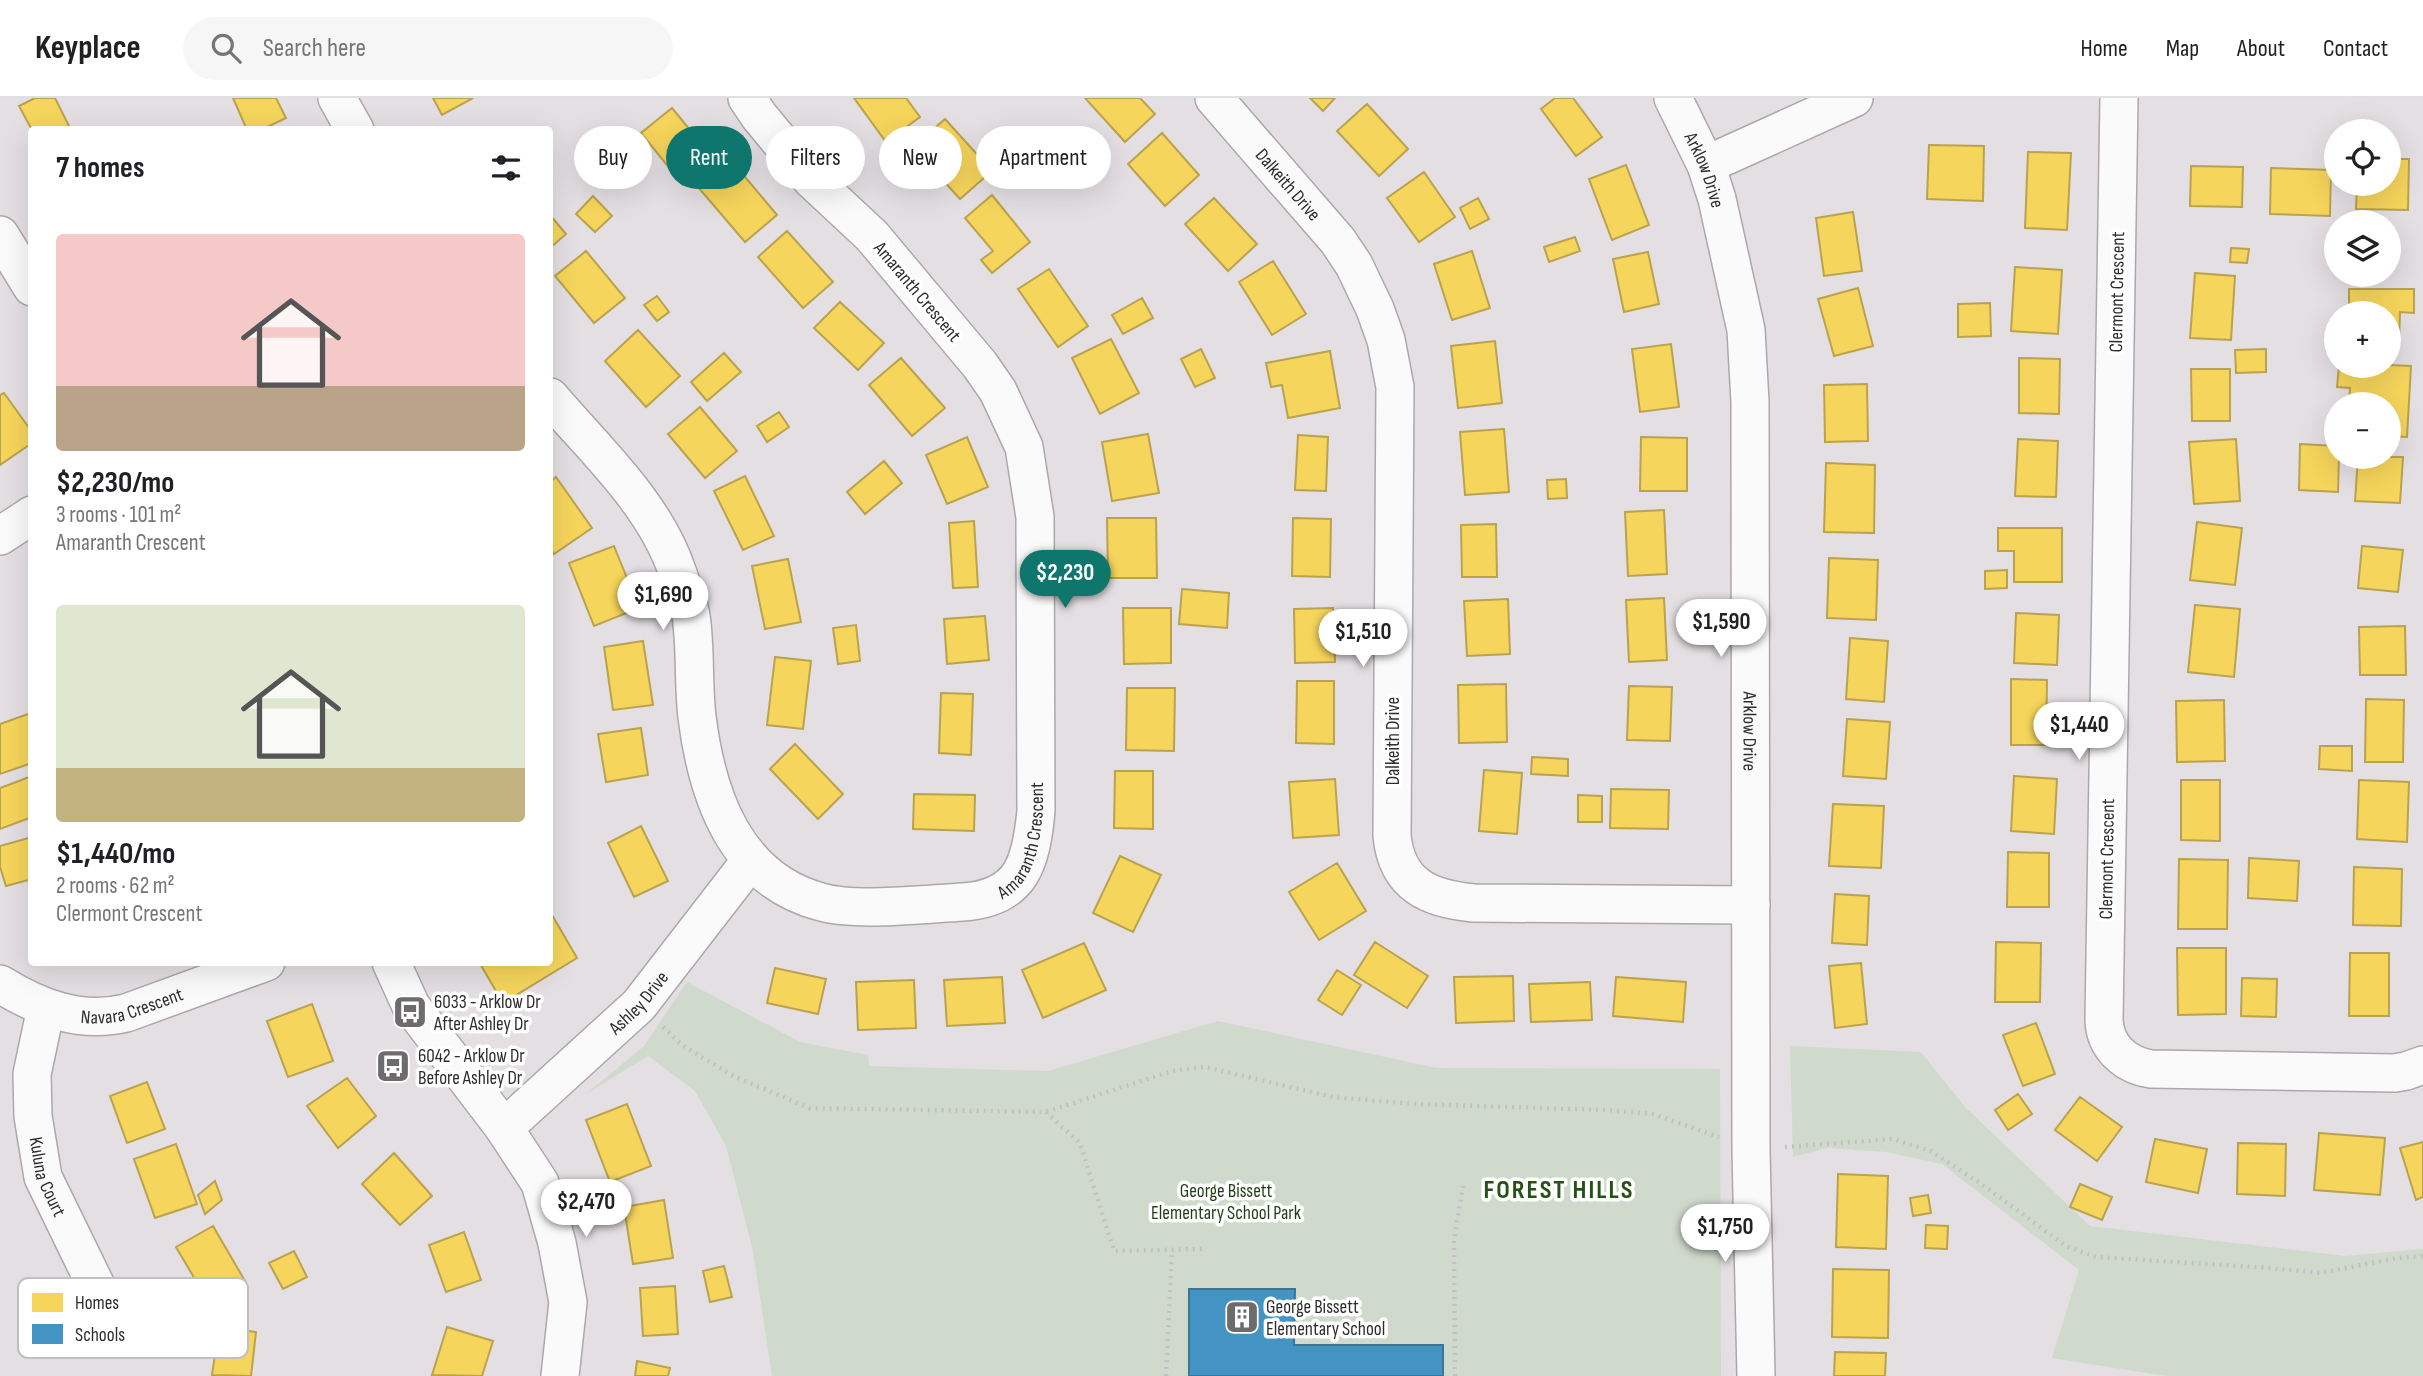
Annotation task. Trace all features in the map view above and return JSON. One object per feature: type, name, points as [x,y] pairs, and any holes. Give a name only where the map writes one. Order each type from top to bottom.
[{"type":"street","points":[[337,98],[353,126]]},
{"type":"street","name":"Amaranth Crescent","points":[[553,400],[621,479],[657,527],[668,547],[690,615],[697,715],[710,777],[721,815],[734,839],[751,860],[778,883],[820,902],[835,905],[955,902],[990,898],[1002,893],[1021,872],[1034,842],[1037,811],[1034,508],[1024,447],[998,391],[963,345],[872,236],[812,180],[747,98]]},
{"type":"street","name":"Dalkeith Drive","points":[[1214,98],[1338,241],[1362,279],[1385,340],[1395,387],[1392,836],[1397,861],[1408,878],[1428,894],[1474,904],[1751,905]]},
{"type":"street","name":"Arklow Drive","points":[[1673,98],[1706,165],[1717,199],[1746,330],[1750,402],[1751,1150],[1756,1376]]},
{"type":"street","points":[[1706,165],[1854,98]]},
{"type":"street","name":"Clermont Crescent","points":[[2119,98],[2104,992],[2106,1034],[2113,1048],[2129,1062],[2151,1069],[2395,1073],[2423,1065]]},
{"type":"street","points":[[0,235],[28,280]]},
{"type":"street","points":[[0,536],[28,518]]},
{"type":"street","name":"Ashley Drive","points":[[504,1128],[639,1005],[751,860]]},
{"type":"street","name":"Navara Crescent","points":[[0,984],[46,1008],[69,1015],[102,1018],[255,966]]},
{"type":"street","points":[[393,966],[411,1006],[504,1128],[540,1183],[557,1242],[568,1302],[561,1376]]},
{"type":"street","name":"Kuluna Court","points":[[46,1008],[32,1074],[33,1116],[43,1177],[93,1278]]},
{"type":"path","points":[[639,1005],[682,1045],[733,1076],[809,1108],[1046,1112],[1172,1070],[1205,1067],[1333,1097],[1414,1104],[1653,1114],[1751,1150],[1893,1139],[1931,1151],[2066,1246],[2096,1257],[2320,1273],[2397,1258],[2423,1256]]},
{"type":"path","points":[[1046,1112],[1080,1143],[1114,1251],[1202,1249]]},
{"type":"path","points":[[1455,1376],[1454,1240],[1463,1186]]},
{"type":"path","points":[[1166,1376],[1172,1250]]},
{"type":"green space","name":"George Bissett Elementary School Park","points":[[687,982],[800,1042],[868,1055],[869,1066],[1048,1071],[1218,1021],[1437,1068],[1720,1069],[1721,1376],[772,1376],[753,1251],[726,1146],[695,1091],[648,1056],[586,1094],[644,1046]]},
{"type":"green space","points":[[1790,1046],[1921,1052],[1965,1107],[2090,1226],[2345,1256],[2423,1249],[2423,1376],[2166,1376],[2052,1358],[2079,1270],[1942,1164],[1886,1152],[1828,1148],[1793,1157]]},
{"type":"building: Homes","points":[[35,98],[55,98],[69,126],[30,126],[19,106]]},
{"type":"building: Homes","points":[[233,98],[276,98],[286,118],[269,126],[245,126]]},
{"type":"building: Homes","points":[[433,98],[473,98],[442,115]]},
{"type":"building: Homes","points":[[854,98],[906,98],[920,117],[908,126],[879,126],[879,132]]},
{"type":"building: Homes","points":[[1085,98],[1140,98],[1155,114],[1125,142]]},
{"type":"building: Homes","points":[[1310,98],[1335,98],[1323,111]]},
{"type":"building: Homes","points":[[1555,98],[1573,98],[1602,137],[1576,156],[1541,109]]},
{"type":"building: Homes","points":[[1367,104],[1408,149],[1379,176],[1337,131]]},
{"type":"building: Homes","points":[[672,108],[687,126],[666,126],[666,164],[652,147],[652,126],[650,126]]},
{"type":"building: Homes","points":[[945,119],[951,126],[937,126]]},
{"type":"building: Homes","points":[[1162,133],[1199,175],[1165,206],[1128,164]]},
{"type":"building: Homes","points":[[962,138],[976,153],[976,185],[960,199],[951,189],[962,189]]},
{"type":"building: Homes","points":[[1929,145],[1984,146],[1983,201],[1927,199]]},
{"type":"building: Homes","points":[[2028,152],[2071,153],[2067,230],[2025,228]]},
{"type":"building: Homes","points":[[2401,159],[2409,159],[2408,210],[2356,209],[2357,196],[2401,196]]},
{"type":"building: Homes","points":[[1626,165],[1649,225],[1612,240],[1589,179]]},
{"type":"building: Homes","points":[[2191,166],[2243,167],[2242,207],[2190,206]]},
{"type":"building: Homes","points":[[2271,168],[2324,170],[2324,196],[2330,196],[2330,210],[2324,210],[2324,216],[2270,214]]},
{"type":"building: Homes","points":[[1424,172],[1455,217],[1419,242],[1387,198]]},
{"type":"building: Homes","points":[[752,185],[777,215],[745,242],[700,189],[752,189]]},
{"type":"building: Homes","points":[[992,195],[1030,242],[992,273],[981,260],[993,251],[965,218]]},
{"type":"building: Homes","points":[[593,196],[612,216],[595,232],[576,214]]},
{"type":"building: Homes","points":[[1214,198],[1257,244],[1228,271],[1185,224]]},
{"type":"building: Homes","points":[[1478,198],[1489,219],[1470,229],[1460,208]]},
{"type":"building: Homes","points":[[1853,212],[1862,271],[1824,276],[1816,218]]},
{"type":"building: Homes","points":[[553,219],[566,234],[553,245]]},
{"type":"building: Homes","points":[[787,231],[833,282],[803,308],[758,257]]},
{"type":"building: Homes","points":[[1575,237],[1580,251],[1549,262],[1544,247]]},
{"type":"building: Homes","points":[[2231,248],[2249,249],[2247,263],[2230,262]]},
{"type":"building: Homes","points":[[586,251],[625,298],[594,323],[555,276]]},
{"type":"building: Homes","points":[[1472,251],[1490,308],[1452,320],[1434,264]]},
{"type":"building: Homes","points":[[1648,252],[1659,304],[1624,312],[1613,259]]},
{"type":"building: Homes","points":[[1273,261],[1306,314],[1272,335],[1239,282]]},
{"type":"building: Homes","points":[[2015,267],[2062,270],[2058,334],[2011,331]]},
{"type":"building: Homes","points":[[1049,269],[1088,326],[1058,347],[1018,289]]},
{"type":"building: Homes","points":[[2195,273],[2235,276],[2231,340],[2190,338]]},
{"type":"building: Homes","points":[[1858,288],[1873,346],[1834,356],[1818,299]]},
{"type":"building: Homes","points":[[2349,289],[2414,289],[2414,313],[2401,312],[2401,301],[2349,301]]},
{"type":"building: Homes","points":[[657,296],[669,312],[657,321],[644,305]]},
{"type":"building: Homes","points":[[1142,298],[1153,318],[1123,334],[1112,315]]},
{"type":"building: Homes","points":[[840,302],[884,343],[858,370],[814,328]]},
{"type":"building: Homes","points":[[1990,303],[1991,336],[1958,337],[1958,304]]},
{"type":"building: Homes","points":[[638,330],[680,376],[646,407],[605,361]]},
{"type":"building: Homes","points":[[1111,339],[1139,393],[1100,414],[1072,358]]},
{"type":"building: Homes","points":[[1495,341],[1502,403],[1458,408],[1451,346]]},
{"type":"building: Homes","points":[[1671,344],[1679,407],[1640,412],[1632,349]]},
{"type":"building: Homes","points":[[1201,349],[1215,378],[1195,387],[1181,359]]},
{"type":"building: Homes","points":[[2266,349],[2266,372],[2236,373],[2235,350]]},
{"type":"building: Homes","points":[[1330,351],[1340,408],[1288,418],[1282,385],[1271,387],[1266,363]]},
{"type":"building: Homes","points":[[724,353],[741,372],[707,401],[691,382]]},
{"type":"building: Homes","points":[[901,358],[945,408],[912,436],[869,385]]},
{"type":"building: Homes","points":[[2019,358],[2060,359],[2059,414],[2019,413]]},
{"type":"building: Homes","points":[[2401,366],[2411,366],[2407,437],[2401,437],[2401,392],[2350,392],[2350,388],[2337,387],[2338,378],[2401,378]]},
{"type":"building: Homes","points":[[2191,369],[2230,369],[2230,421],[2192,421]]},
{"type":"building: Homes","points":[[1867,384],[1868,441],[1825,442],[1824,385]]},
{"type":"building: Homes","points":[[4,393],[28,426],[28,446],[0,465],[0,395]]},
{"type":"building: Homes","points":[[700,407],[737,451],[705,478],[668,434]]},
{"type":"building: Homes","points":[[779,412],[789,427],[767,442],[757,426]]},
{"type":"building: Homes","points":[[1504,429],[1509,492],[1465,495],[1460,432]]},
{"type":"building: Homes","points":[[1148,434],[1159,493],[1112,501],[1102,442]]},
{"type":"building: Homes","points":[[1298,435],[1328,437],[1326,491],[1295,490]]},
{"type":"building: Homes","points":[[967,437],[988,487],[947,504],[926,455]]},
{"type":"building: Homes","points":[[1641,437],[1687,438],[1687,491],[1640,491]]},
{"type":"building: Homes","points":[[2018,439],[2058,441],[2056,497],[2015,496]]},
{"type":"building: Homes","points":[[2236,439],[2240,501],[2194,504],[2189,442]]},
{"type":"building: Homes","points":[[2300,444],[2324,445],[2324,469],[2339,469],[2338,492],[2299,490]]},
{"type":"building: Homes","points":[[2403,457],[2400,503],[2355,501],[2357,469],[2401,469]]},
{"type":"building: Homes","points":[[884,461],[902,483],[865,514],[847,492]]},
{"type":"building: Homes","points":[[1826,463],[1875,465],[1874,533],[1824,532]]},
{"type":"building: Homes","points":[[745,476],[774,536],[743,550],[714,491]]},
{"type":"building: Homes","points":[[556,477],[592,528],[554,554],[553,552],[553,480]]},
{"type":"building: Homes","points":[[1566,479],[1567,498],[1548,499],[1547,480]]},
{"type":"building: Homes","points":[[1664,510],[1667,574],[1628,576],[1625,512]]},
{"type":"building: Homes","points":[[1107,518],[1156,518],[1157,578],[1108,578]]},
{"type":"building: Homes","points":[[1293,518],[1331,519],[1330,577],[1292,576]]},
{"type":"building: Homes","points":[[974,521],[978,587],[953,588],[949,523]]},
{"type":"building: Homes","points":[[2197,522],[2242,528],[2235,585],[2190,580]]},
{"type":"building: Homes","points":[[1496,524],[1497,577],[1462,577],[1461,525]]},
{"type":"building: Homes","points":[[1998,528],[2062,528],[2062,582],[2014,582],[2014,551],[1998,551]]},
{"type":"building: Homes","points":[[614,546],[639,608],[594,626],[569,563]]},
{"type":"building: Homes","points":[[2362,546],[2403,550],[2398,592],[2358,588]]},
{"type":"building: Homes","points":[[1829,558],[1878,560],[1876,620],[1827,618]]},
{"type":"building: Homes","points":[[788,559],[801,622],[765,629],[752,566]]},
{"type":"building: Homes","points":[[2007,570],[2007,588],[1985,589],[1985,571]]},
{"type":"building: Homes","points":[[1182,589],[1229,593],[1227,628],[1179,624]]},
{"type":"building: Homes","points":[[1664,598],[1667,660],[1629,662],[1626,600]]},
{"type":"building: Homes","points":[[1508,599],[1510,654],[1467,656],[1464,601]]},
{"type":"building: Homes","points":[[2195,605],[2240,609],[2234,677],[2188,672]]},
{"type":"building: Homes","points":[[1123,608],[1171,608],[1171,663],[1124,664]]},
{"type":"building: Homes","points":[[1333,608],[1335,662],[1295,663],[1294,609]]},
{"type":"building: Homes","points":[[2016,613],[2059,615],[2057,665],[2014,663]]},
{"type":"building: Homes","points":[[985,616],[989,660],[947,664],[944,619]]},
{"type":"building: Homes","points":[[856,625],[860,661],[838,664],[833,628]]},
{"type":"building: Homes","points":[[2405,626],[2406,675],[2360,675],[2359,627]]},
{"type":"building: Homes","points":[[1850,638],[1888,641],[1884,702],[1846,699]]},
{"type":"building: Homes","points":[[643,641],[653,705],[613,710],[604,647]]},
{"type":"building: Homes","points":[[775,657],[811,661],[803,729],[767,725]]},
{"type":"building: Homes","points":[[2011,679],[2047,680],[2046,745],[2011,745]]},
{"type":"building: Homes","points":[[1297,681],[1334,681],[1334,744],[1296,743]]},
{"type":"building: Homes","points":[[1506,684],[1507,742],[1459,743],[1458,685]]},
{"type":"building: Homes","points":[[1629,686],[1672,687],[1670,741],[1627,740]]},
{"type":"building: Homes","points":[[1127,688],[1175,688],[1174,751],[1126,750]]},
{"type":"building: Homes","points":[[941,693],[973,694],[971,755],[939,753]]},
{"type":"building: Homes","points":[[2366,699],[2404,700],[2403,762],[2365,762]]},
{"type":"building: Homes","points":[[2224,700],[2225,761],[2177,762],[2176,701]]},
{"type":"building: Homes","points":[[28,714],[28,764],[0,774],[0,724]]},
{"type":"building: Homes","points":[[1847,719],[1890,722],[1886,779],[1843,776]]},
{"type":"building: Homes","points":[[641,728],[648,775],[606,782],[598,734]]},
{"type":"building: Homes","points":[[795,744],[843,794],[818,819],[770,769]]},
{"type":"building: Homes","points":[[2320,746],[2352,746],[2352,771],[2319,769]]},
{"type":"building: Homes","points":[[1532,757],[1568,759],[1568,776],[1531,774]]},
{"type":"building: Homes","points":[[1484,770],[1522,773],[1517,834],[1479,831]]},
{"type":"building: Homes","points":[[1115,771],[1153,771],[1153,829],[1114,828]]},
{"type":"building: Homes","points":[[2014,776],[2057,779],[2054,834],[2011,831]]},
{"type":"building: Homes","points":[[28,778],[28,818],[0,829],[0,788]]},
{"type":"building: Homes","points":[[1335,779],[1339,835],[1293,838],[1289,782]]},
{"type":"building: Homes","points":[[2181,780],[2220,780],[2220,841],[2181,840]]},
{"type":"building: Homes","points":[[2359,780],[2409,782],[2407,842],[2357,839]]},
{"type":"building: Homes","points":[[1611,789],[1669,790],[1668,829],[1610,828]]},
{"type":"building: Homes","points":[[914,794],[975,795],[974,831],[913,829]]},
{"type":"building: Homes","points":[[1578,795],[1602,796],[1602,822],[1578,822]]},
{"type":"building: Homes","points":[[1833,804],[1884,806],[1881,868],[1829,866]]},
{"type":"building: Homes","points":[[641,826],[668,881],[634,897],[608,843]]},
{"type":"building: Homes","points":[[28,838],[28,880],[6,886],[0,867],[0,846]]},
{"type":"building: Homes","points":[[2008,852],[2049,853],[2049,907],[2007,907]]},
{"type":"building: Homes","points":[[1120,856],[1161,875],[1133,932],[1093,913]]},
{"type":"building: Homes","points":[[2249,858],[2299,861],[2297,901],[2248,898]]},
{"type":"building: Homes","points":[[2179,859],[2228,860],[2227,929],[2178,929]]},
{"type":"building: Homes","points":[[1337,863],[1366,911],[1319,940],[1289,892]]},
{"type":"building: Homes","points":[[2354,867],[2402,869],[2401,926],[2353,925]]},
{"type":"building: Homes","points":[[1835,894],[1869,896],[1867,945],[1832,943]]},
{"type":"building: Homes","points":[[553,917],[577,958],[503,1003],[481,966],[553,966]]},
{"type":"building: Homes","points":[[1375,942],[1428,976],[1407,1008],[1354,975]]},
{"type":"building: Homes","points":[[1996,942],[2041,943],[2040,1002],[1995,1002]]},
{"type":"building: Homes","points":[[1084,943],[1106,990],[1043,1018],[1022,970]]},
{"type":"building: Homes","points":[[2177,948],[2226,948],[2226,1014],[2178,1015]]},
{"type":"building: Homes","points":[[2350,953],[2389,953],[2389,1016],[2349,1016]]},
{"type":"building: Homes","points":[[1861,963],[1867,1024],[1835,1028],[1829,966]]},
{"type":"building: Homes","points":[[775,968],[826,979],[818,1014],[767,1003]]},
{"type":"building: Homes","points":[[1337,970],[1361,985],[1342,1015],[1318,1000]]},
{"type":"building: Homes","points":[[1513,976],[1514,1021],[1456,1023],[1454,977]]},
{"type":"building: Homes","points":[[1002,977],[1005,1023],[947,1026],[944,980]]},
{"type":"building: Homes","points":[[1616,977],[1686,982],[1683,1022],[1613,1016]]},
{"type":"building: Homes","points":[[2242,978],[2277,979],[2276,1017],[2241,1016]]},
{"type":"building: Homes","points":[[914,980],[916,1028],[858,1030],[856,982]]},
{"type":"building: Homes","points":[[1590,982],[1592,1020],[1531,1022],[1529,984]]},
{"type":"building: Homes","points":[[312,1004],[333,1061],[288,1077],[267,1021]]},
{"type":"building: Homes","points":[[2036,1023],[2055,1074],[2023,1086],[2003,1035]]},
{"type":"building: Homes","points":[[347,1078],[376,1116],[338,1148],[307,1106]]},
{"type":"building: Homes","points":[[147,1082],[165,1129],[127,1143],[110,1096]]},
{"type":"building: Homes","points":[[2018,1094],[2032,1114],[2008,1130],[1995,1110]]},
{"type":"building: Homes","points":[[2080,1097],[2122,1127],[2097,1161],[2055,1130]]},
{"type":"building: Homes","points":[[627,1104],[651,1166],[610,1182],[586,1120]]},
{"type":"building: Homes","points":[[2319,1133],[2385,1138],[2380,1195],[2314,1190]]},
{"type":"building: Homes","points":[[2155,1139],[2207,1149],[2198,1193],[2146,1182]]},
{"type":"building: Homes","points":[[2423,1142],[2423,1197],[2416,1200],[2400,1148]]},
{"type":"building: Homes","points":[[2238,1143],[2286,1144],[2285,1196],[2237,1194]]},
{"type":"building: Homes","points":[[176,1144],[197,1204],[155,1218],[134,1159]]},
{"type":"building: Homes","points":[[394,1153],[432,1196],[400,1225],[362,1184]]},
{"type":"building: Homes","points":[[1838,1174],[1888,1176],[1886,1249],[1836,1247]]},
{"type":"building: Homes","points":[[215,1181],[222,1200],[205,1214],[198,1195]]},
{"type":"building: Homes","points":[[2080,1184],[2112,1197],[2102,1220],[2070,1207]]},
{"type":"building: Homes","points":[[1928,1195],[1931,1213],[1913,1216],[1910,1198]]},
{"type":"building: Homes","points":[[664,1200],[673,1258],[633,1264],[624,1207]]},
{"type":"building: Homes","points":[[1926,1225],[1948,1226],[1947,1249],[1925,1248]]},
{"type":"building: Homes","points":[[213,1226],[243,1278],[194,1278],[176,1247]]},
{"type":"building: Homes","points":[[464,1232],[481,1280],[446,1292],[429,1245]]},
{"type":"building: Homes","points":[[294,1251],[307,1277],[283,1289],[269,1263]]},
{"type":"building: Homes","points":[[724,1266],[732,1297],[710,1302],[703,1271]]},
{"type":"building: Homes","points":[[1833,1269],[1889,1270],[1888,1338],[1832,1337]]},
{"type":"building: Homes","points":[[675,1286],[678,1334],[643,1336],[640,1288]]},
{"type":"building: Homes","points":[[447,1327],[493,1341],[482,1376],[432,1375]]},
{"type":"building: Homes","points":[[248,1331],[256,1332],[251,1376],[212,1375],[214,1358],[248,1358]]},
{"type":"building: Homes","points":[[1835,1352],[1886,1353],[1885,1376],[1834,1376]]},
{"type":"building: Homes","points":[[637,1361],[670,1368],[668,1376],[635,1376]]},
{"type":"building: Schools","name":"George Bissett Elementary School","points":[[1189,1289],[1295,1289],[1294,1345],[1443,1345],[1443,1376],[1189,1376]]},
{"type":"place","name":"6033 - Arklow Dr After Ashley Dr","points":[[410,1012]]},
{"type":"place","name":"6042 - Arklow Dr Before Ashley Dr","points":[[393,1066]]},
{"type":"place","name":"George Bissett Elementary School","points":[[1242,1317]]},
{"type":"district","name":"FOREST HILLS","points":[[1559,1189]]}]
